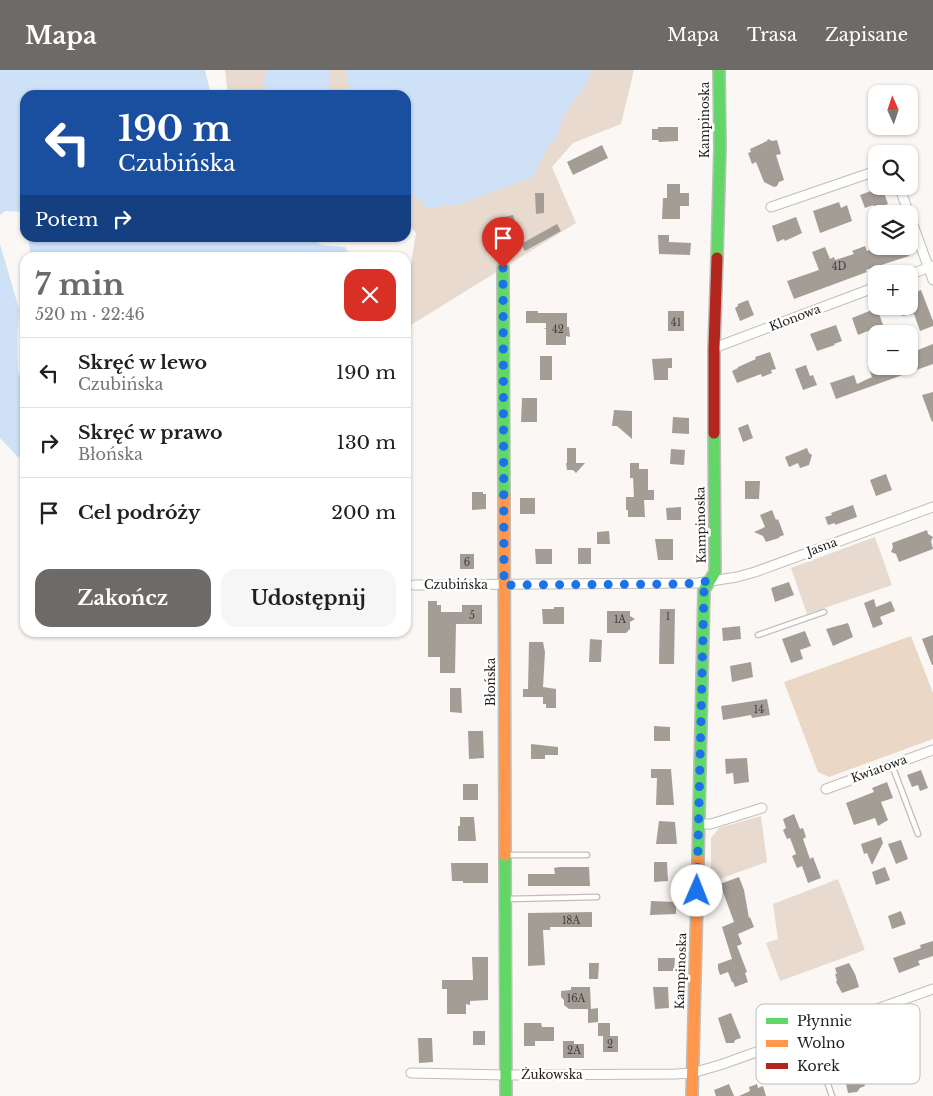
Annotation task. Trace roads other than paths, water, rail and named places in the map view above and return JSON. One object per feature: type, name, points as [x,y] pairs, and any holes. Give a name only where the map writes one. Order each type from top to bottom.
[{"type":"street","name":"Kampinoska","points":[[692,1096],[704,590],[716,572],[714,348],[720,147],[719,70]]},
{"type":"street","points":[[771,208],[868,175]]},
{"type":"street","points":[[903,195],[931,267],[933,280]]},
{"type":"street","points":[[918,272],[931,267]]},
{"type":"street","name":"Błońska","points":[[503,268],[506,1096]]},
{"type":"street","name":"Klonowa","points":[[714,348],[868,290]]},
{"type":"street","name":"Jasna","points":[[709,581],[738,577],[755,572],[933,507]]},
{"type":"street","name":"Czubińska","points":[[414,585],[685,584],[709,581]]},
{"type":"street","name":"Kwiatowa","points":[[826,789],[933,750]]},
{"type":"street","points":[[699,824],[711,824],[762,808]]},
{"type":"street","name":"Żukowska","points":[[891,1004],[933,989]]},
{"type":"street","name":"Żukowska","points":[[411,1073],[506,1075],[692,1073],[756,1052]]},
{"type":"lane","points":[[758,636],[824,612]]},
{"type":"lane","points":[[892,765],[918,834]]},
{"type":"lane","points":[[506,855],[588,855]]},
{"type":"lane","points":[[506,899],[597,898]]},
{"type":"lane","points":[[828,1084],[832,1096]]},
{"type":"water","points":[[0,70],[205,70],[210,90],[20,90],[20,212],[5,211],[0,215]]},
{"type":"water","points":[[267,70],[329,70],[330,90],[265,90],[264,79]]},
{"type":"water","points":[[345,70],[592,70],[585,87],[565,112],[556,139],[544,153],[534,176],[462,204],[428,208],[411,193],[411,90],[350,90]]},
{"type":"water","points":[[29,242],[317,242],[322,245],[345,247],[348,252],[30,252]]},
{"type":"water","points":[[0,244],[19,309],[17,340],[20,377],[20,457],[18,457],[0,438]]}]
